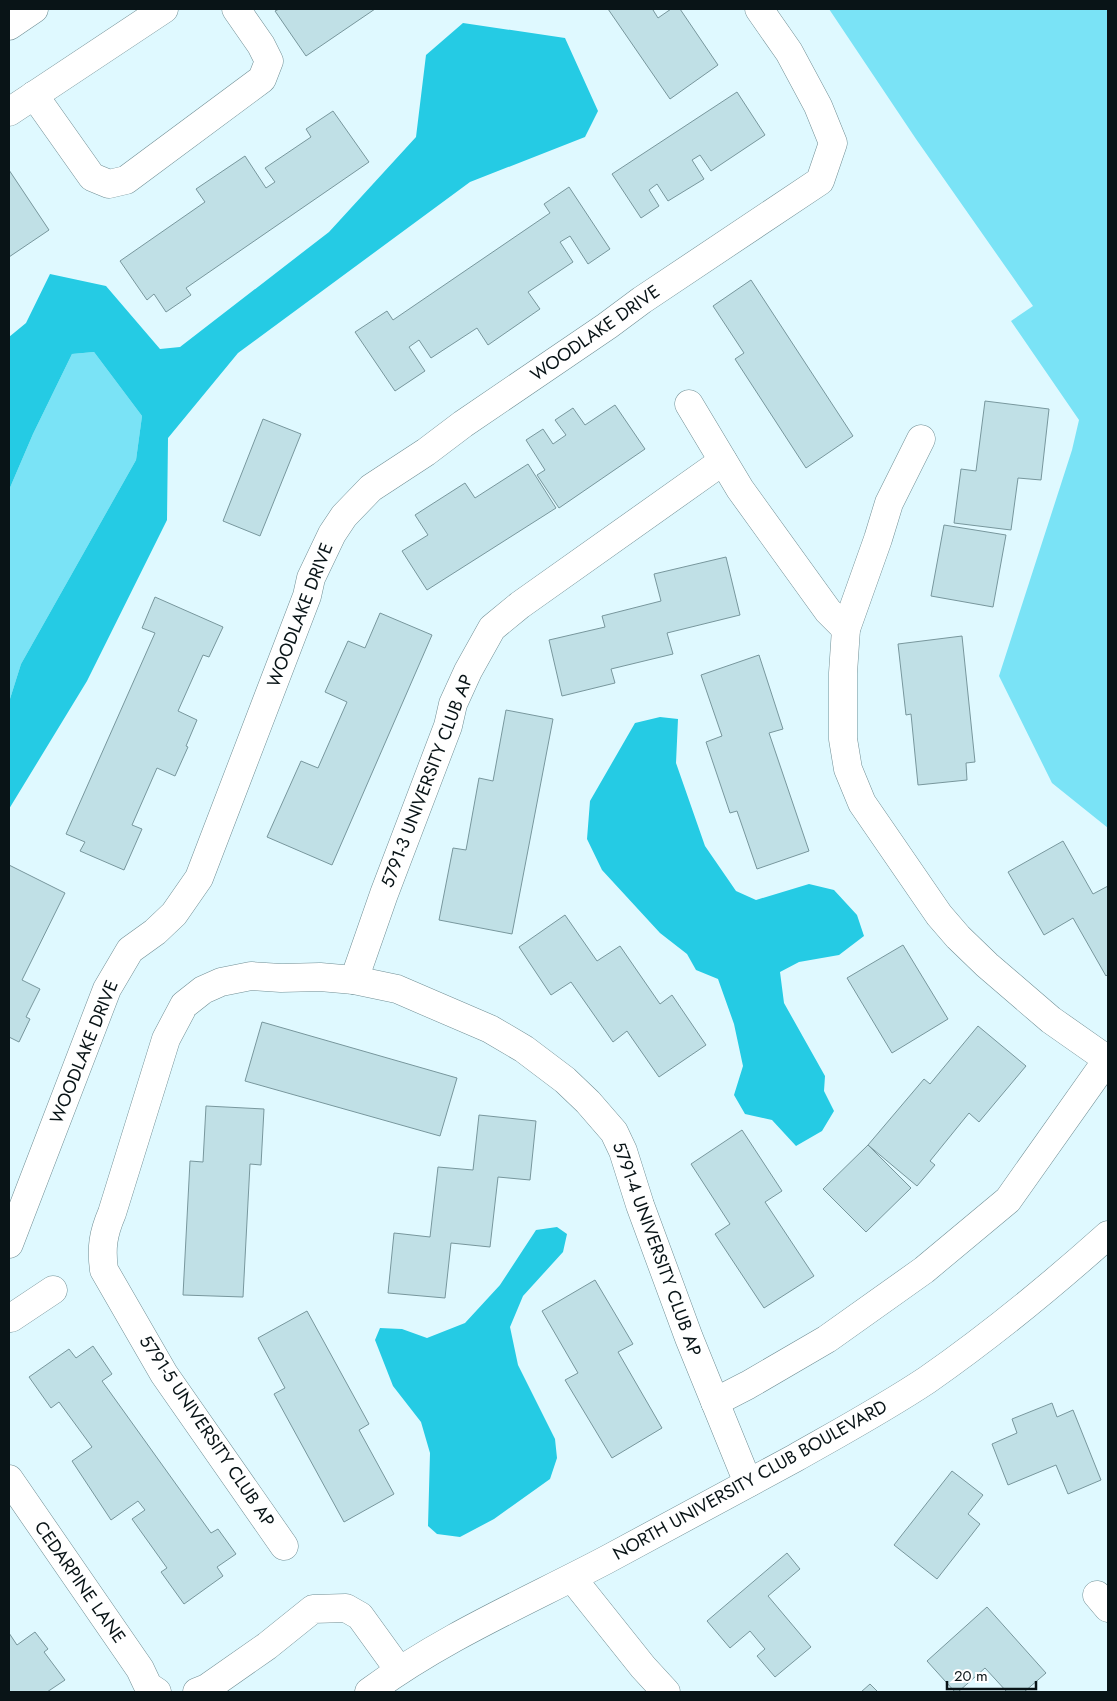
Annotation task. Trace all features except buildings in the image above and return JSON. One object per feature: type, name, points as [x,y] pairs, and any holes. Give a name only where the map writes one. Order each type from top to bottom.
[{"type":"street","points":[[9,26],[34,9]]},
{"type":"street","points":[[9,112],[164,9]]},
{"type":"street","points":[[34,95],[92,177],[109,184],[126,180],[262,79],[269,61],[261,45],[236,9]]},
{"type":"street","name":"WOODLAKE DRIVE","points":[[9,1244],[107,989],[130,950],[155,932],[174,914],[199,878],[307,596],[311,578],[332,534],[344,516],[371,488],[426,452],[463,424],[642,300],[820,180],[833,143],[818,106],[789,52],[759,9]]},
{"type":"street","points":[[689,404],[740,489],[828,611],[846,629]]},
{"type":"street","points":[[715,1402],[827,1339],[924,1270],[1008,1200],[1108,1060],[1051,1020],[987,965],[958,937],[940,915],[862,803],[848,769],[843,739],[843,673],[846,629],[889,503],[921,439]]},
{"type":"street","name":"5791-3 UNIVERSITY CLUB AP","points":[[354,980],[384,894],[448,726],[453,704],[468,671],[492,628],[520,605],[723,461]]},
{"type":"street","name":"5791-5 UNIVERSITY CLUB AP","points":[[284,1546],[164,1374],[104,1270],[104,1230],[112,1213],[166,1039],[184,1006],[203,990],[221,982],[251,976],[282,978],[320,977],[354,980]]},
{"type":"street","name":"5791-4 UNIVERSITY CLUB AP","points":[[354,980],[397,989],[490,1028],[524,1049],[565,1080],[588,1102],[614,1132],[623,1151],[640,1204],[689,1338],[748,1483]]},
{"type":"street","name":"NORTH UNIVERSITY CLUB BOULEVARD","points":[[369,1692],[399,1670],[442,1644],[572,1578],[748,1483],[844,1430],[926,1380],[997,1328],[1108,1235]]},
{"type":"street","points":[[9,1318],[53,1290]]},
{"type":"street","name":"CEDARPINE LANE","points":[[9,1479],[152,1689]]},
{"type":"street","points":[[572,1578],[643,1667],[666,1692]]},
{"type":"street","points":[[196,1692],[207,1688],[267,1646],[313,1609],[346,1608],[360,1616],[399,1670]]},
{"type":"shaded area","points":[[829,9],[1108,9],[1108,828],[1052,783],[999,676],[1072,450],[1079,420],[1011,321],[1033,306],[916,139]]},
{"type":"shaded area","points":[[463,23],[565,38],[598,111],[585,137],[470,182],[238,353],[168,438],[167,520],[87,681],[9,809],[9,702],[21,664],[136,460],[142,416],[94,352],[72,354],[33,434],[9,490],[9,337],[26,323],[50,274],[106,286],[160,349],[180,347],[329,232],[416,137],[426,55]]},
{"type":"shaded area","points":[[94,352],[142,416],[136,460],[21,664],[9,702],[9,490],[33,434],[72,354]]},
{"type":"shaded area","points":[[660,717],[678,719],[676,763],[705,846],[736,891],[756,900],[809,884],[834,890],[857,915],[864,936],[839,955],[799,962],[780,972],[784,1003],[825,1076],[824,1091],[834,1111],[822,1131],[796,1146],[772,1120],[745,1114],[734,1095],[743,1066],[734,1024],[718,979],[696,970],[687,954],[660,933],[602,870],[587,839],[590,801],[635,723]]},
{"type":"shaded area","points":[[557,1227],[567,1234],[563,1252],[523,1296],[510,1327],[518,1365],[555,1439],[557,1458],[550,1479],[494,1519],[460,1537],[437,1534],[428,1526],[430,1453],[421,1422],[393,1386],[375,1340],[380,1328],[402,1329],[427,1338],[465,1323],[500,1285],[536,1230]]}]
